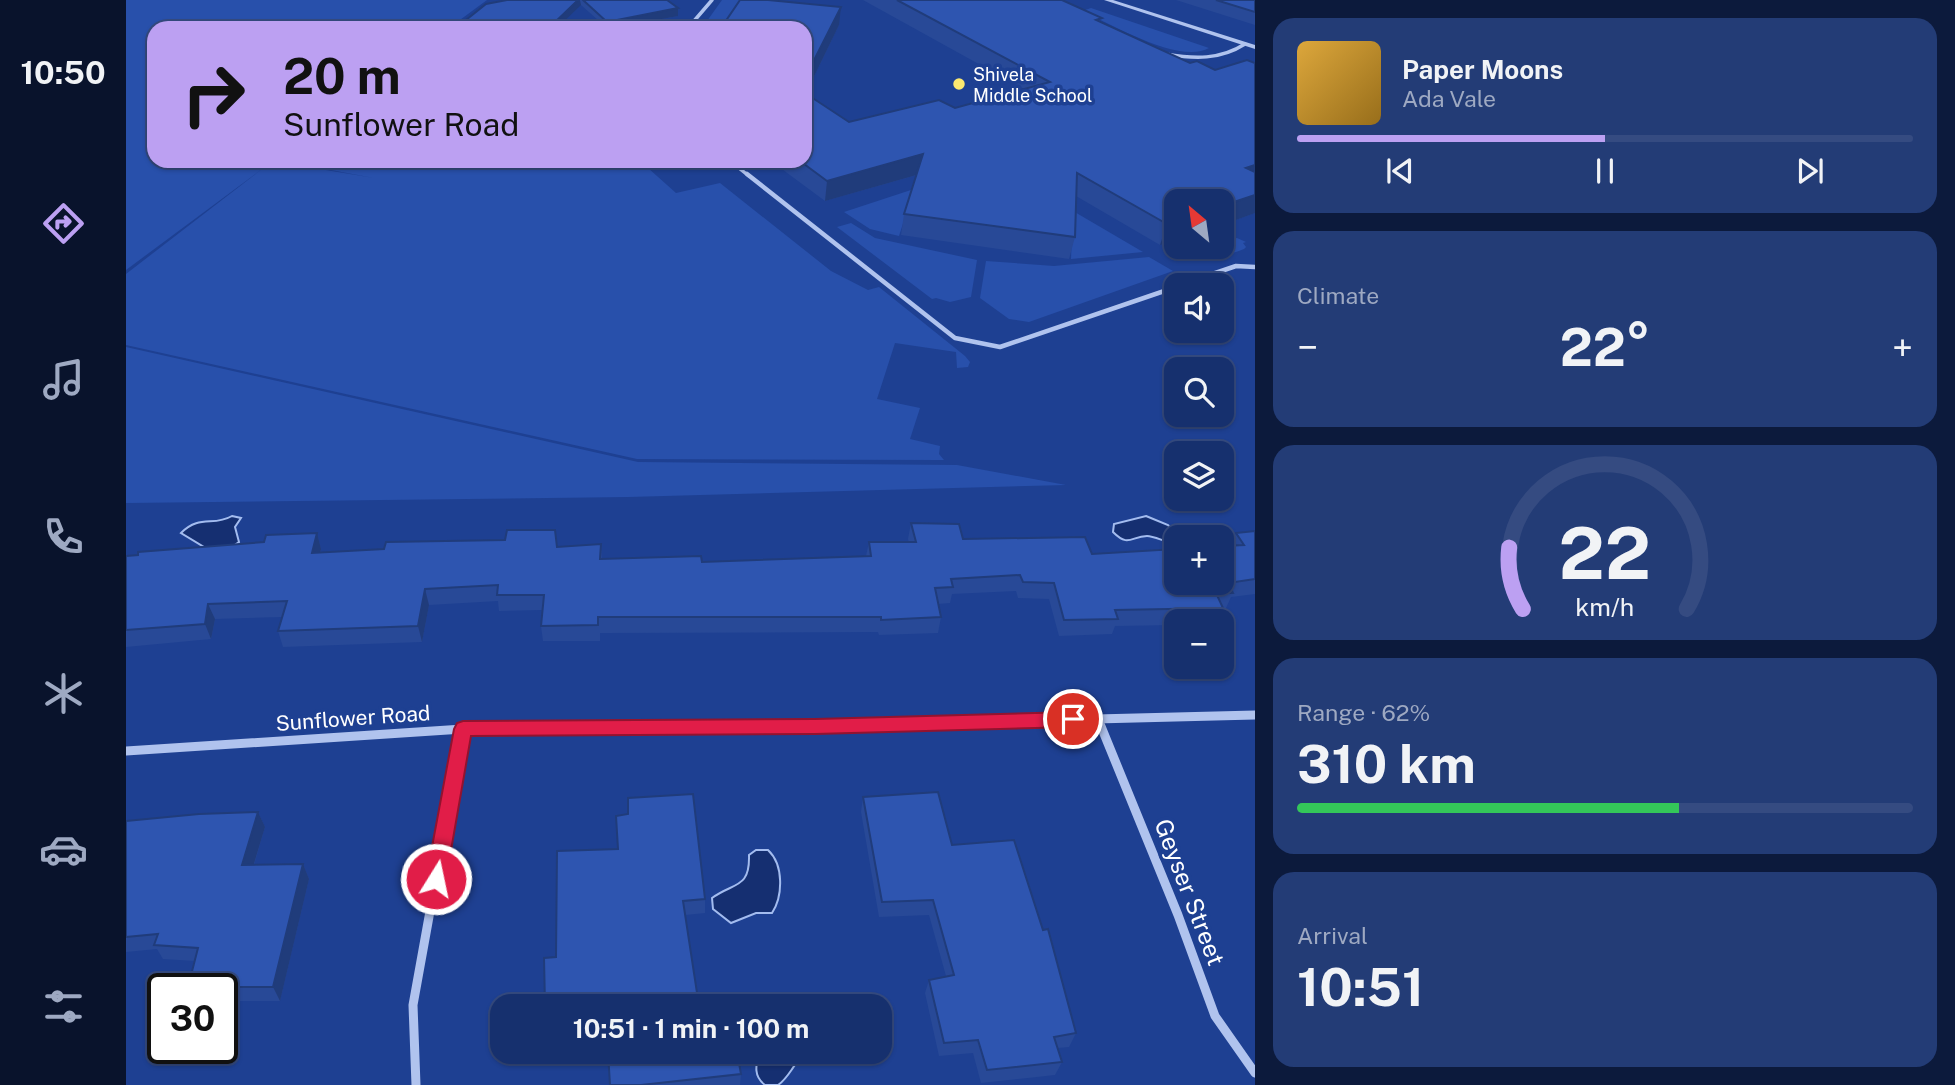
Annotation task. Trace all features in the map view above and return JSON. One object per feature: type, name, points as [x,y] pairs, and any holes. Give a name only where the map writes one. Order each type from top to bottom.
[{"type":"street","points":[[1107,0],[1255,47]]},
{"type":"street","name":"Sunflower Road","points":[[126,751],[463,729],[815,726],[1255,715]]},
{"type":"street","name":"Geyser Street","points":[[1098,719],[1178,915],[1215,1016],[1255,1073]]},
{"type":"street","points":[[416,1085],[414,1005],[463,729]]},
{"type":"lane","points":[[694,21],[712,0]]},
{"type":"lane","points":[[1161,53],[1188,58],[1218,56],[1245,44]]},
{"type":"lane","points":[[739,168],[955,338],[1000,347],[1164,291]]},
{"type":"lane","points":[[1216,273],[1236,266],[1255,267]]},
{"type":"shaded area","points":[[126,0],[487,0],[458,21],[147,21],[147,168],[314,168],[374,178],[320,168],[648,168],[676,193],[720,183],[831,271],[868,290],[879,287],[970,362],[968,367],[957,368],[956,352],[895,343],[877,399],[920,408],[910,439],[940,446],[939,454],[944,460],[637,459],[126,345],[126,274],[262,169],[126,270]]},
{"type":"shaded area","points":[[722,0],[775,0],[766,2],[741,21],[707,21]]},
{"type":"shaded area","points":[[1091,8],[1209,48],[1196,52],[1181,51],[1146,41],[1082,11]]},
{"type":"shaded area","points":[[914,189],[899,236],[870,229],[844,212]]},
{"type":"shaded area","points":[[1073,211],[1143,252],[1071,259]]},
{"type":"shaded area","points":[[851,223],[875,238],[977,260],[971,297],[950,302],[932,299],[837,227]]},
{"type":"shaded area","points":[[1234,239],[1246,242],[1243,243],[1246,247],[1234,253]]},
{"type":"shaded area","points":[[1149,257],[1173,271],[1029,322],[1009,319],[980,298],[986,261],[1054,266]]},
{"type":"shaded area","points":[[126,347],[638,462],[957,465],[1066,485],[628,497],[126,503]]},
{"type":"shaded area","points":[[232,516],[241,518],[235,527],[239,542],[219,556],[181,533],[200,522],[219,521]]},
{"type":"shaded area","points":[[1146,516],[1168,525],[1164,525],[1164,541],[1147,536],[1127,540],[1113,532],[1114,524]]},
{"type":"shaded area","points":[[756,850],[768,850],[777,864],[780,890],[776,906],[772,913],[756,913],[731,923],[713,909],[712,898],[744,879],[749,866],[749,855]]},
{"type":"shaded area","points":[[795,1064],[778,1085],[765,1085],[761,1082],[756,1066]]},
{"type":"building","points":[[507,0],[578,0],[556,21],[465,21],[486,4]]},
{"type":"building","points":[[583,0],[667,0],[678,8],[612,21],[606,21]]},
{"type":"building","points":[[740,0],[841,7],[812,64],[812,21],[726,21]]},
{"type":"building","points":[[897,0],[1062,0],[1102,18],[1096,20],[1190,63],[1197,61],[1215,70],[1247,60],[1255,63],[1255,165],[1246,168],[1255,172],[1255,195],[1234,202],[1234,189],[1164,189],[1164,222],[1077,173],[1075,237],[904,214],[923,154],[827,181],[809,168],[812,168],[812,98],[849,122],[939,100],[955,108],[1050,82]]},
{"type":"building","points":[[1216,0],[1255,0],[1255,12]]},
{"type":"building","points":[[911,523],[959,524],[963,539],[1085,537],[1092,554],[1164,550],[1164,595],[1217,595],[1223,608],[1115,610],[1118,619],[1064,620],[1054,583],[1023,582],[1020,575],[951,579],[953,587],[935,588],[941,617],[881,620],[881,617],[598,617],[598,625],[541,626],[544,595],[497,595],[498,585],[425,589],[418,626],[278,631],[287,601],[208,604],[205,624],[126,630],[126,556],[138,555],[138,552],[264,542],[266,535],[317,533],[312,553],[384,549],[386,542],[505,540],[507,530],[555,530],[557,547],[601,544],[600,559],[701,556],[702,562],[871,556],[869,542],[916,542]]},
{"type":"building","points":[[1255,531],[1255,579],[1234,582],[1234,545],[1244,545],[1236,533]]},
{"type":"building","points":[[938,792],[952,845],[1014,840],[1043,930],[1048,929],[1076,1033],[1054,1037],[1062,1062],[987,1070],[978,1040],[944,1043],[929,980],[954,975],[933,900],[882,902],[863,797]]},
{"type":"building","points":[[693,794],[705,899],[683,901],[697,994],[545,994],[544,958],[556,957],[557,851],[618,849],[616,816],[628,814],[628,798]]},
{"type":"building","points":[[258,812],[242,865],[303,864],[273,987],[238,987],[238,973],[192,973],[198,948],[154,945],[158,934],[126,937],[126,821]]},
{"type":"building","points":[[609,1064],[739,1064],[741,1074],[641,1085],[610,1085]]},
{"type":"place","name":"Shivela Middle School","points":[[959,84]]},
{"type":"route","points":[[436,879],[463,729],[815,726],[1073,719]]}]
